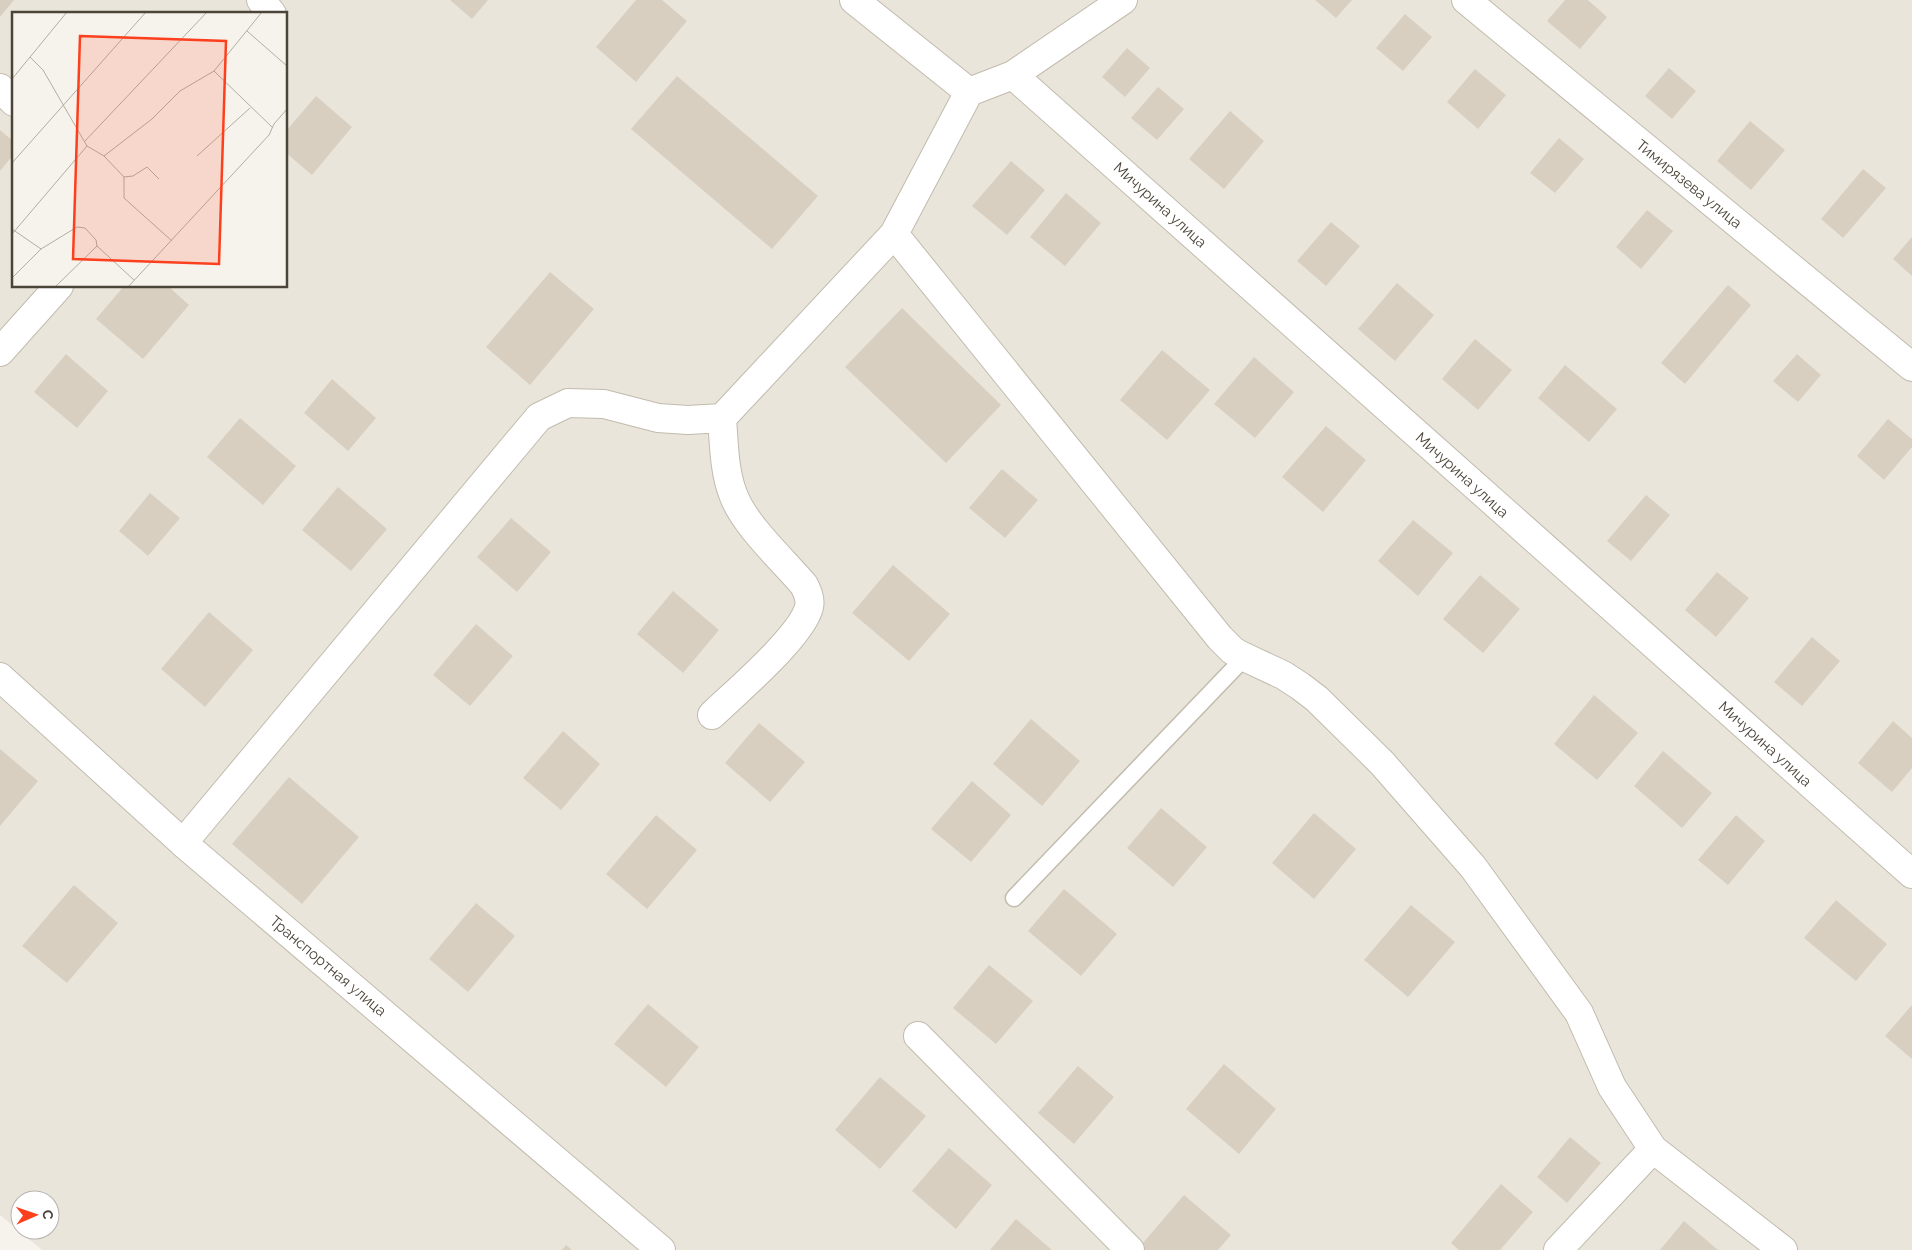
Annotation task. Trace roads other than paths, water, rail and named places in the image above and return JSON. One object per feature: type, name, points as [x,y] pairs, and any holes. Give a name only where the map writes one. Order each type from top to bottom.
[{"type":"street","points":[[261,0],[270,12]]},
{"type":"street","points":[[854,0],[969,92]]},
{"type":"street","points":[[183,843],[538,417],[568,403],[604,404],[658,418],[688,420],[722,418],[894,234],[969,92],[1013,75],[1123,0]]},
{"type":"street","name":"Тимирязева улица","points":[[1466,0],[1912,367]]},
{"type":"street","name":"Мичурина улица","points":[[1013,75],[1912,874]]},
{"type":"street","points":[[0,88],[12,100]]},
{"type":"street","points":[[894,234],[1220,638],[1232,650],[1283,674],[1317,699],[1382,763],[1473,867],[1579,1013],[1612,1086],[1652,1149],[1783,1250]]},
{"type":"street","points":[[0,352],[57,288]]},
{"type":"street","points":[[712,715],[796,633],[809,606],[808,594],[804,585],[752,527],[733,495],[725,455],[722,418]]},
{"type":"street","name":"Транспортная улица","points":[[0,677],[183,843],[661,1250]]},
{"type":"street","points":[[918,1036],[1130,1250]]},
{"type":"street","points":[[1558,1250],[1652,1149]]},
{"type":"lane","points":[[1014,898],[1245,657]]}]
